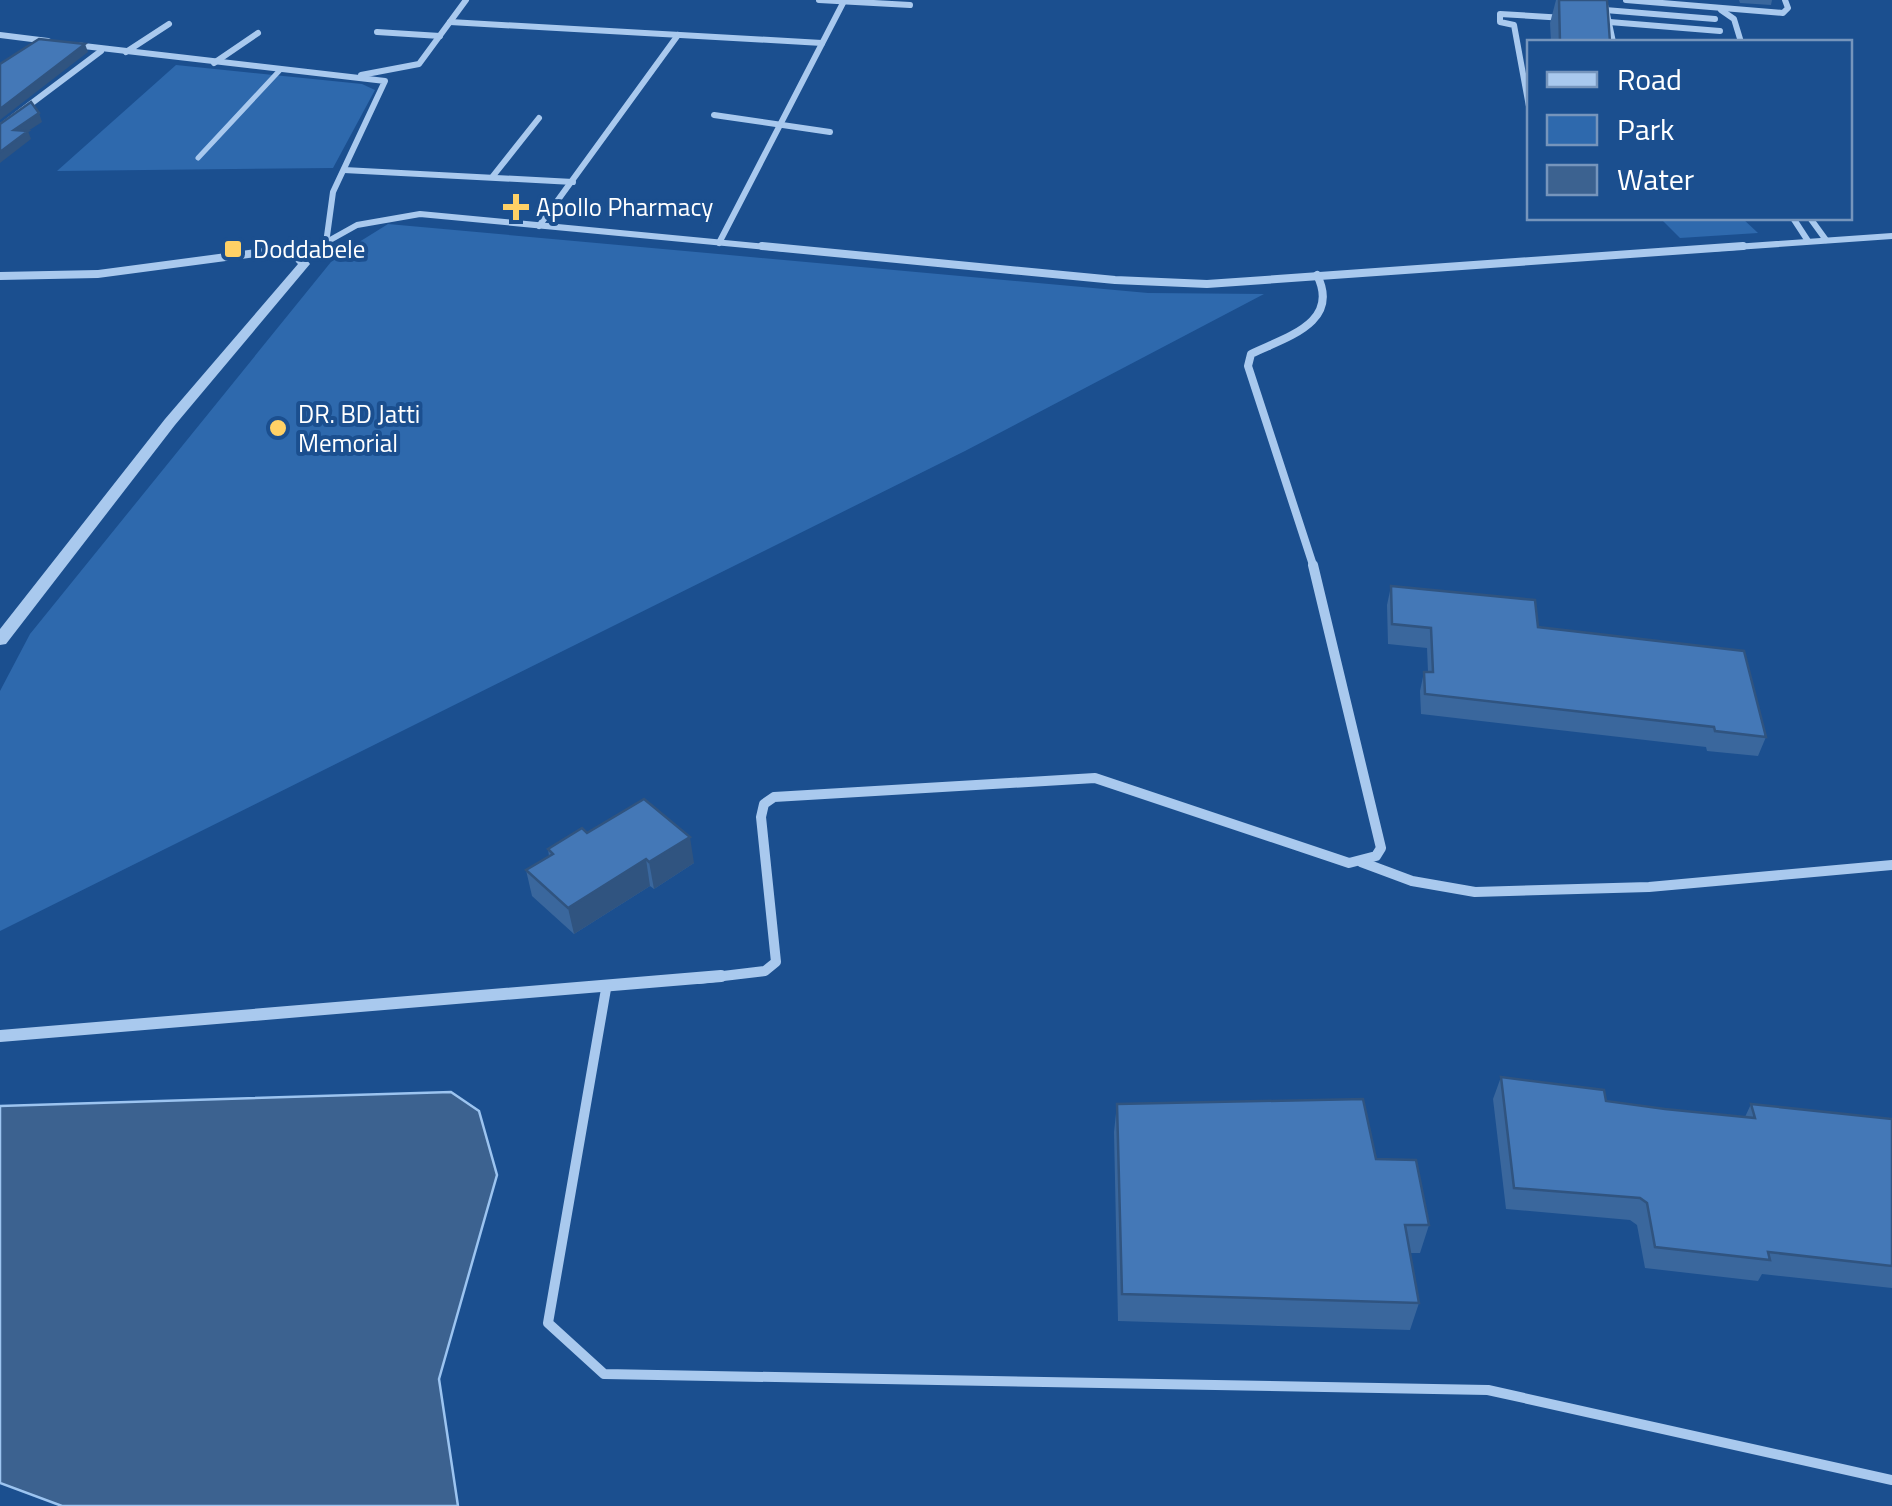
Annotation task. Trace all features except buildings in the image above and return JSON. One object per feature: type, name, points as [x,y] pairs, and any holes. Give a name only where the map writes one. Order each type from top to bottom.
[{"type":"street","points":[[350,78],[419,64],[466,0]]},
{"type":"street","points":[[818,0],[910,4]]},
{"type":"street","points":[[1604,0],[1612,40]]},
{"type":"street","points":[[1626,0],[1720,4],[1783,13],[1788,8],[1786,0]]},
{"type":"street","points":[[719,242],[844,1]]},
{"type":"street","points":[[1720,4],[1714,19],[1723,40]]},
{"type":"street","points":[[1720,4],[1734,20],[1740,40]]},
{"type":"street","points":[[1606,10],[1714,19]]},
{"type":"street","points":[[1527,96],[1514,24],[1500,22],[1500,14],[1568,18]]},
{"type":"street","points":[[1587,20],[1720,31]]},
{"type":"street","points":[[450,22],[822,42]]},
{"type":"street","points":[[125,53],[169,24]]},
{"type":"street","points":[[214,63],[258,32]]},
{"type":"street","points":[[377,32],[440,36]]},
{"type":"street","points":[[539,226],[678,35]]},
{"type":"street","points":[[0,36],[385,81],[334,192],[327,236]]},
{"type":"street","points":[[26,49],[39,40]]},
{"type":"street","points":[[0,127],[101,50]]},
{"type":"street","points":[[714,114],[830,132]]},
{"type":"street","points":[[494,176],[539,118]]},
{"type":"street","points":[[344,170],[573,182]]},
{"type":"street","points":[[0,640],[170,422],[298,274],[302,258],[327,236],[370,218],[420,214],[1115,280],[1207,284],[1892,236]]},
{"type":"street","points":[[1794,220],[1808,241]]},
{"type":"street","points":[[1811,220],[1826,240]]},
{"type":"street","points":[[0,276],[98,274],[264,252],[294,253],[302,258]]},
{"type":"street","points":[[1317,275],[1325,291],[1324,310],[1309,326],[1251,354],[1248,366],[1308,545],[1382,848],[1360,862]]},
{"type":"street","points":[[0,1036],[606,989],[765,971],[776,962],[761,817],[764,804],[774,797],[1095,778],[1349,863],[1360,862],[1412,881],[1475,892],[1648,887],[1892,865]]},
{"type":"lane","points":[[198,158],[280,70]]},
{"type":"lane","points":[[606,989],[548,1323],[604,1374],[1488,1390],[1892,1480]]},
{"type":"green space","points":[[176,65],[362,84],[375,90],[333,168],[57,171]]},
{"type":"green space","points":[[1662,220],[1744,220],[1758,233],[1680,238]]},
{"type":"green space","points":[[388,224],[1148,293],[1264,294],[965,451],[0,931],[0,691],[30,634],[335,257]]},
{"type":"water","points":[[451,1092],[479,1111],[497,1175],[439,1379],[458,1506],[62,1506],[0,1483],[0,1106]]},
{"type":"place","name":"Apollo Pharmacy","points":[[516,207]]},
{"type":"place","name":"Doddabele","points":[[233,249]]},
{"type":"place","name":"DR. BD Jatti Memorial","points":[[278,428]]}]
